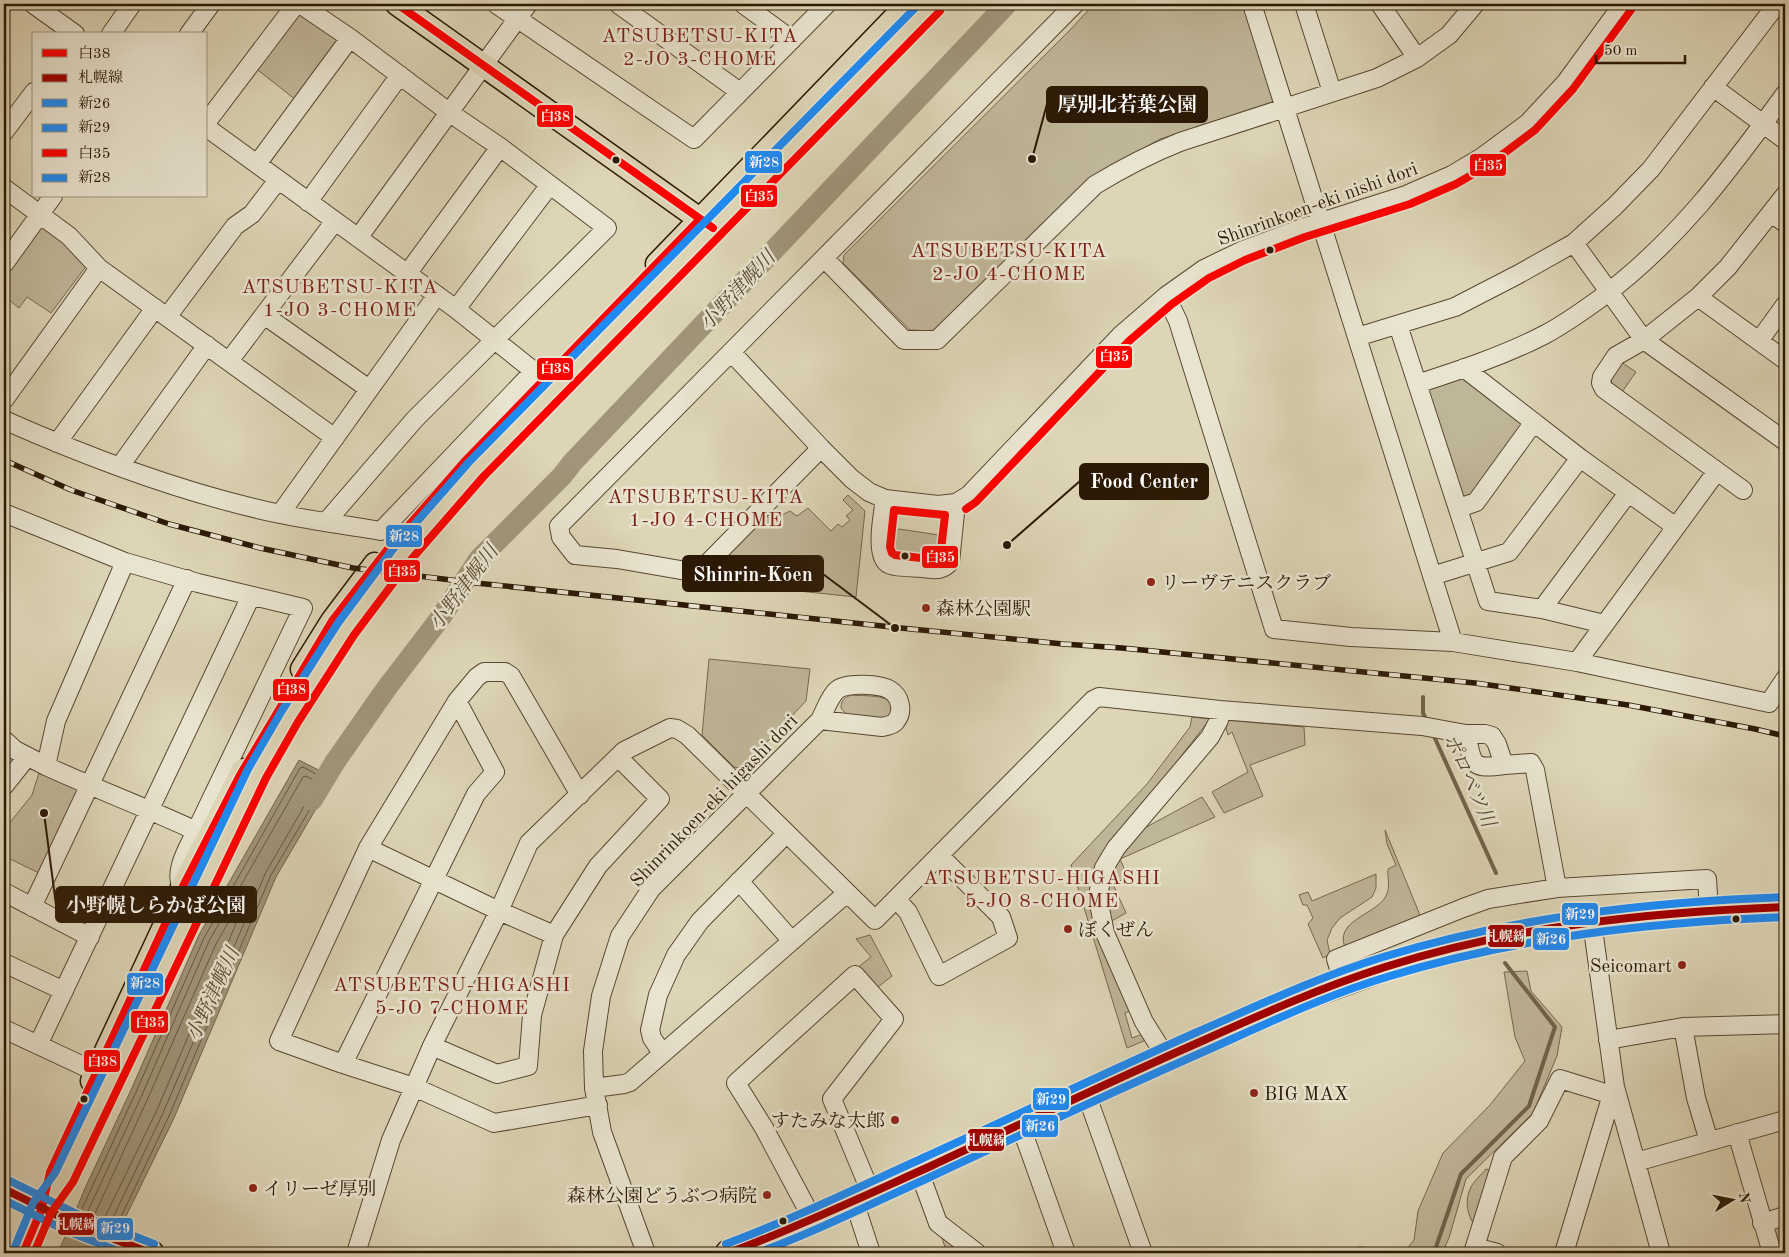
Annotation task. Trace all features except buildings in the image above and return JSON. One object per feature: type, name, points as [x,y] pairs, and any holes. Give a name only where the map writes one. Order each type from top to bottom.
[{"type":"highway","points":[[729,1253],[772,1238],[813,1220],[1166,1056],[1297,999],[1422,956],[1473,943],[1592,922],[1709,910],[1785,906]]},
{"type":"highway","points":[[4,1189],[71,1222],[146,1252]]},
{"type":"main road","points":[[397,4],[707,223]]},
{"type":"main road","points":[[42,1208],[64,1178],[257,773],[289,716],[346,629],[401,556],[477,469],[908,4]]},
{"type":"main road","points":[[42,1208],[50,1172],[182,888],[240,775],[332,621],[387,550],[539,375],[707,223],[933,4]]},
{"type":"street","points":[[33,4],[72,32]]},
{"type":"street","points":[[112,32],[132,4]]},
{"type":"street","points":[[190,32],[211,4]]},
{"type":"street","points":[[208,120],[296,4]]},
{"type":"street","points":[[300,4],[500,147],[549,186],[607,228],[493,339],[415,419],[326,522]]},
{"type":"street","points":[[496,4],[694,138],[827,4]]},
{"type":"street","points":[[358,238],[485,66],[528,4]]},
{"type":"street","points":[[618,4],[740,92]]},
{"type":"street","points":[[743,4],[792,40]]},
{"type":"street","points":[[821,448],[698,573],[617,559],[575,555],[560,537],[559,526],[1075,4]]},
{"type":"street","points":[[1252,4],[1453,642]]},
{"type":"street","points":[[1380,4],[1417,58]]},
{"type":"street","points":[[824,258],[904,340],[937,340],[1095,185],[1124,167],[1155,152],[1377,78],[1417,58],[1449,35],[1475,4]]},
{"type":"street","name":"Shinrinkoen-eki nishi dori","points":[[956,503],[969,495],[1135,322],[1166,296],[1212,265],[1241,251],[1406,195],[1452,175],[1482,157],[1528,123],[1566,82],[1623,4]]},
{"type":"street","points":[[1358,337],[1455,307],[1574,243],[1615,206],[1651,169],[1777,4]]},
{"type":"street","points":[[1307,5],[1332,92]]},
{"type":"street","points":[[257,164],[350,38]]},
{"type":"street","points":[[308,202],[400,75]]},
{"type":"street","points":[[1713,87],[1785,140]]},
{"type":"street","points":[[1416,384],[1464,368],[1544,335],[1578,315],[1610,291],[1652,257],[1723,179],[1785,94]]},
{"type":"street","points":[[4,132],[32,95]]},
{"type":"street","points":[[4,420],[57,443],[200,494],[280,514],[381,531],[539,375],[456,310],[208,128]]},
{"type":"street","points":[[407,274],[500,147]]},
{"type":"street","points":[[57,443],[161,313],[235,226],[252,214],[278,180]]},
{"type":"street","points":[[456,310],[549,186]]},
{"type":"street","points":[[4,188],[69,236],[99,268],[335,438]]},
{"type":"street","points":[[1743,490],[1606,391],[1602,386],[1602,377],[1616,356],[1644,340],[1698,297],[1778,218],[1785,195]]},
{"type":"street","points":[[4,264],[51,198]]},
{"type":"street","points":[[229,361],[335,221]]},
{"type":"street","points":[[1574,243],[1644,340],[1783,434]]},
{"type":"street","points":[[4,400],[99,268]]},
{"type":"street","points":[[280,514],[437,296]]},
{"type":"street","points":[[1166,296],[1178,321],[1274,629],[1351,637],[1453,642],[1577,662],[1769,703],[1785,679]]},
{"type":"street","points":[[1698,297],[1785,360]]},
{"type":"street","points":[[1759,341],[1785,305]]},
{"type":"street","points":[[264,315],[370,390]]},
{"type":"street","points":[[1398,325],[1488,601],[1542,609],[1604,624]]},
{"type":"street","points":[[120,466],[207,345]]},
{"type":"street","points":[[731,352],[821,448],[862,487],[885,499],[938,506],[956,503],[950,562],[944,568],[935,570],[892,565],[884,559],[880,548],[885,499]]},
{"type":"street","points":[[1464,368],[1580,458],[1676,527]]},
{"type":"street","points":[[1459,508],[1476,502],[1534,422]]},
{"type":"street","points":[[1432,576],[1510,552],[1580,458]]},
{"type":"street","points":[[1577,662],[1717,471]]},
{"type":"street","points":[[1542,609],[1628,493]]},
{"type":"street","points":[[4,513],[125,562],[303,608],[179,870],[179,880],[182,888]]},
{"type":"street","points":[[46,766],[56,721],[125,562]]},
{"type":"street","points":[[32,907],[187,579]]},
{"type":"street","points":[[38,1045],[251,596]]},
{"type":"street","points":[[580,795],[511,676],[505,672],[484,672],[477,677],[457,701],[368,848],[279,1041],[414,1087],[494,1123],[598,1105]]},
{"type":"street","points":[[356,1253],[390,1140],[432,1046],[499,911],[529,843],[618,757],[636,745],[670,728],[677,729],[686,735],[875,920],[1093,700],[1099,697],[1220,710],[1429,727],[1466,734],[1485,734],[1492,736],[1498,744],[1504,765]]},
{"type":"street","points":[[343,1064],[476,794],[495,772],[457,701]]},
{"type":"street","points":[[1166,1056],[1144,1022],[1105,933],[1100,909],[1099,890],[1104,868],[1116,848],[1210,737],[1216,729],[1220,710]]},
{"type":"street","name":"Shinrinkoen-eki higashi dori","points":[[646,1253],[602,1132],[594,1088],[593,1051],[601,996],[620,936],[652,889],[820,720]]},
{"type":"street","points":[[1466,734],[1472,760],[1477,766],[1485,768],[1531,763],[1535,770],[1557,888]]},
{"type":"street","points":[[4,740],[15,750],[27,757],[90,786],[151,809],[196,831]]},
{"type":"street","points":[[4,786],[27,757]]},
{"type":"street","points":[[432,1046],[497,1074],[528,1066],[532,1015],[554,935],[598,866],[660,800],[618,757]]},
{"type":"street","points":[[662,1054],[652,1038],[650,1030],[658,995],[676,955],[692,932],[786,834]]},
{"type":"street","points":[[368,848],[499,911],[554,935]]},
{"type":"street","points":[[896,899],[908,912],[939,976],[1008,938],[1001,917],[939,855]]},
{"type":"street","points":[[1343,982],[1336,959],[1480,902],[1510,895],[1557,888],[1707,879],[1709,910]]},
{"type":"street","points":[[740,881],[792,940]]},
{"type":"street","points":[[4,892],[90,937]]},
{"type":"street","points":[[594,1088],[627,1083],[847,893]]},
{"type":"street","points":[[1592,922],[1613,1091],[1636,1162],[1661,1253]]},
{"type":"street","points":[[4,962],[64,991]]},
{"type":"street","points":[[813,1220],[764,1128],[736,1083],[855,975],[894,1018],[832,1099],[863,1197],[871,1253]]},
{"type":"street","points":[[1608,1040],[1683,1027],[1785,1024]]},
{"type":"street","points":[[1683,1027],[1696,1098],[1709,1141]]},
{"type":"street","points":[[4,1028],[96,1072]]},
{"type":"street","points":[[1496,1253],[1474,1250],[1503,1157],[1539,1121],[1560,1079],[1613,1091]]},
{"type":"street","points":[[1564,1253],[1613,1091]]},
{"type":"street","points":[[1086,1093],[1143,1253]]},
{"type":"street","points":[[1636,1162],[1785,1120]]},
{"type":"street","points":[[1020,1124],[1066,1253]]},
{"type":"street","points":[[1737,1134],[1772,1253]]},
{"type":"street","points":[[919,1171],[938,1223],[977,1253]]},
{"type":"street","points":[[23,1253],[42,1208]]},
{"type":"street","points":[[1762,1223],[1785,1216]]},
{"type":"shaded area","points":[[1094,4],[1244,4],[1276,102],[1160,139],[1089,179],[936,331],[910,330],[843,263],[844,255]]},
{"type":"shaded area","points":[[300,8],[343,38],[296,100],[254,67]]},
{"type":"shaded area","points":[[42,224],[68,243],[87,265],[51,313],[27,297],[19,308],[4,296],[4,275]]},
{"type":"shaded area","points":[[1621,362],[1636,372],[1622,392],[1612,386],[1611,377]]},
{"type":"shaded area","points":[[1466,373],[1525,419],[1471,496],[1461,498],[1426,386]]},
{"type":"shaded area","points":[[848,495],[865,511],[856,597],[702,581],[770,513],[780,516],[790,511],[797,516],[808,508],[831,531],[838,524],[842,527],[850,520],[846,516],[853,510],[843,500]]},
{"type":"shaded area","points":[[899,529],[939,535],[944,541],[942,555],[934,559],[896,556],[890,551],[891,535]]},
{"type":"shaded area","points":[[709,659],[810,669],[806,701],[745,765],[738,768],[734,767],[702,735]]},
{"type":"shaded area","points":[[851,695],[883,698],[891,704],[891,714],[886,719],[847,715],[841,708],[842,701]]},
{"type":"shaded area","points":[[1192,717],[1210,719],[1108,850],[1096,874],[1131,1010],[1125,1013],[1132,1038],[1143,1034],[1146,1040],[1127,1048],[1071,865],[1147,784],[1190,727]]},
{"type":"shaded area","points":[[1226,720],[1304,727],[1305,745],[1250,765],[1263,796],[1224,813],[1212,792],[1248,772],[1232,732],[1228,735],[1225,724]]},
{"type":"shaded area","points":[[39,773],[77,790],[78,795],[41,874],[4,856],[4,830],[32,795]]},
{"type":"shaded area","points":[[1202,797],[1215,817],[1120,859],[1128,877],[1113,884],[1126,913],[1108,923],[1105,910],[1110,867],[1139,831]]},
{"type":"shaded area","points":[[1385,830],[1422,920],[1346,950],[1343,940],[1345,932],[1350,925],[1381,903],[1386,896],[1389,885],[1388,869],[1396,865],[1387,844]]},
{"type":"shaded area","points":[[1376,874],[1376,888],[1372,897],[1340,918],[1332,928],[1327,940],[1330,954],[1323,958],[1308,924],[1313,918],[1307,905],[1303,905],[1299,895],[1308,892],[1312,901]]},
{"type":"shaded area","points":[[870,935],[892,976],[874,990],[857,968],[871,957],[856,939]]},
{"type":"shaded area","points":[[1527,971],[1531,991],[1562,1027],[1557,1056],[1533,1113],[1466,1179],[1449,1238],[1442,1253],[1340,1253],[1359,1247],[1406,1250],[1414,1240],[1418,1211],[1443,1153],[1490,1105],[1525,1061],[1515,1037],[1504,972]]},
{"type":"shaded area","points":[[1486,1169],[1493,1171],[1477,1228],[1469,1214],[1467,1203],[1472,1185]]},
{"type":"shaded area","points":[[1785,1220],[1785,1253],[1781,1253],[1772,1224]]},
{"type":"shaded area","points":[[940,1232],[968,1249],[956,1253],[947,1253]]},
{"type":"water","points":[[299,760],[334,778],[276,877],[174,1118],[108,1253],[58,1253],[86,1186],[131,1090],[199,935]]},
{"type":"waterway","name":"小野津幌川","points":[[312,800],[335,762],[386,689],[441,617],[479,559],[562,476],[572,463],[1007,4]]},
{"type":"waterway","name":"ポロベツ川","points":[[1423,697],[1423,713],[1427,721]]},
{"type":"waterway","name":"ポロベツ川","points":[[1433,734],[1496,873]]},
{"type":"waterway","name":"ポロベツ川","points":[[1434,1253],[1461,1174],[1529,1106],[1555,1027],[1505,963]]},
{"type":"railway","points":[[4,460],[71,490],[169,524],[260,548],[353,568],[476,583],[901,628],[1475,683],[1628,705],[1785,736]]},
{"type":"transit line","name":"白38","points":[[397,4],[713,228]]},
{"type":"transit line","name":"新28","points":[[14,1249],[33,1203],[55,1173],[248,769],[281,712],[338,623],[393,549],[469,462],[919,4]]},
{"type":"transit line","name":"白35","points":[[966,509],[976,502],[1129,341],[1172,304],[1209,278],[1245,260],[1305,237],[1410,204],[1456,184],[1487,166],[1535,130],[1573,89],[1631,10]]},
{"type":"transit line","name":"白35","points":[[34,1253],[51,1213],[73,1182],[266,778],[298,722],[354,635],[409,562],[484,476],[940,11]]},
{"type":"transit line","name":"白38","points":[[23,1253],[42,1208],[50,1172],[182,888],[240,775],[332,621],[387,550],[466,460],[700,219]]},
{"type":"transit line","name":"白35","points":[[894,510],[945,515],[940,558],[938,560],[895,555],[892,553],[890,547],[894,510]]},
{"type":"transit line","name":"新29","points":[[726,1244],[825,1203],[1126,1064],[1288,992],[1383,957],[1482,931],[1582,914],[1683,903],[1785,897]]},
{"type":"transit line","name":"札幌線","points":[[729,1253],[856,1200],[1270,1011],[1338,983],[1385,967],[1483,941],[1533,931],[1634,917],[1785,907]]},
{"type":"transit line","name":"新26","points":[[757,1253],[843,1217],[1105,1096],[1278,1019],[1367,983],[1439,962],[1487,951],[1586,934],[1685,923],[1785,917]]},
{"type":"transit line","name":"新29","points":[[8,1180],[75,1213],[154,1244]]},
{"type":"transit line","name":"札幌線","points":[[4,1189],[71,1222],[150,1253]]},
{"type":"transit line","name":"新26","points":[[4,1200],[67,1231],[123,1253]]},
{"type":"place","name":"厚別北若葉公園","points":[[1032,159]]},
{"type":"place","name":"Food Center","points":[[1007,545]]},
{"type":"place","name":"リーヴテニスクラブ","points":[[1151,582]]},
{"type":"place","name":"森林公園駅","points":[[926,608]]},
{"type":"place","name":"Shinrin-Kōen","points":[[895,628]]},
{"type":"place","name":"小野幌しらかば公園","points":[[44,813]]},
{"type":"place","name":"ぼくぜん","points":[[1068,929]]},
{"type":"place","name":"Seicomart","points":[[1682,965]]},
{"type":"place","name":"BIG MAX","points":[[1254,1093]]},
{"type":"place","name":"すたみな太郎","points":[[895,1120]]},
{"type":"place","name":"イリーゼ厚別","points":[[253,1188]]},
{"type":"place","name":"森林公園どうぶつ病院","points":[[767,1195]]},
{"type":"district","name":"ATSUBETSU-KITA 2-JO 3-CHOME","points":[[700,46]]},
{"type":"district","name":"ATSUBETSU-KITA 2-JO 4-CHOME","points":[[1009,262]]},
{"type":"district","name":"ATSUBETSU-KITA 1-JO 3-CHOME","points":[[340,298]]},
{"type":"district","name":"ATSUBETSU-KITA 1-JO 4-CHOME","points":[[706,508]]},
{"type":"district","name":"ATSUBETSU-HIGASHI 5-JO 8-CHOME","points":[[1042,888]]},
{"type":"district","name":"ATSUBETSU-HIGASHI 5-JO 7-CHOME","points":[[452,996]]}]
